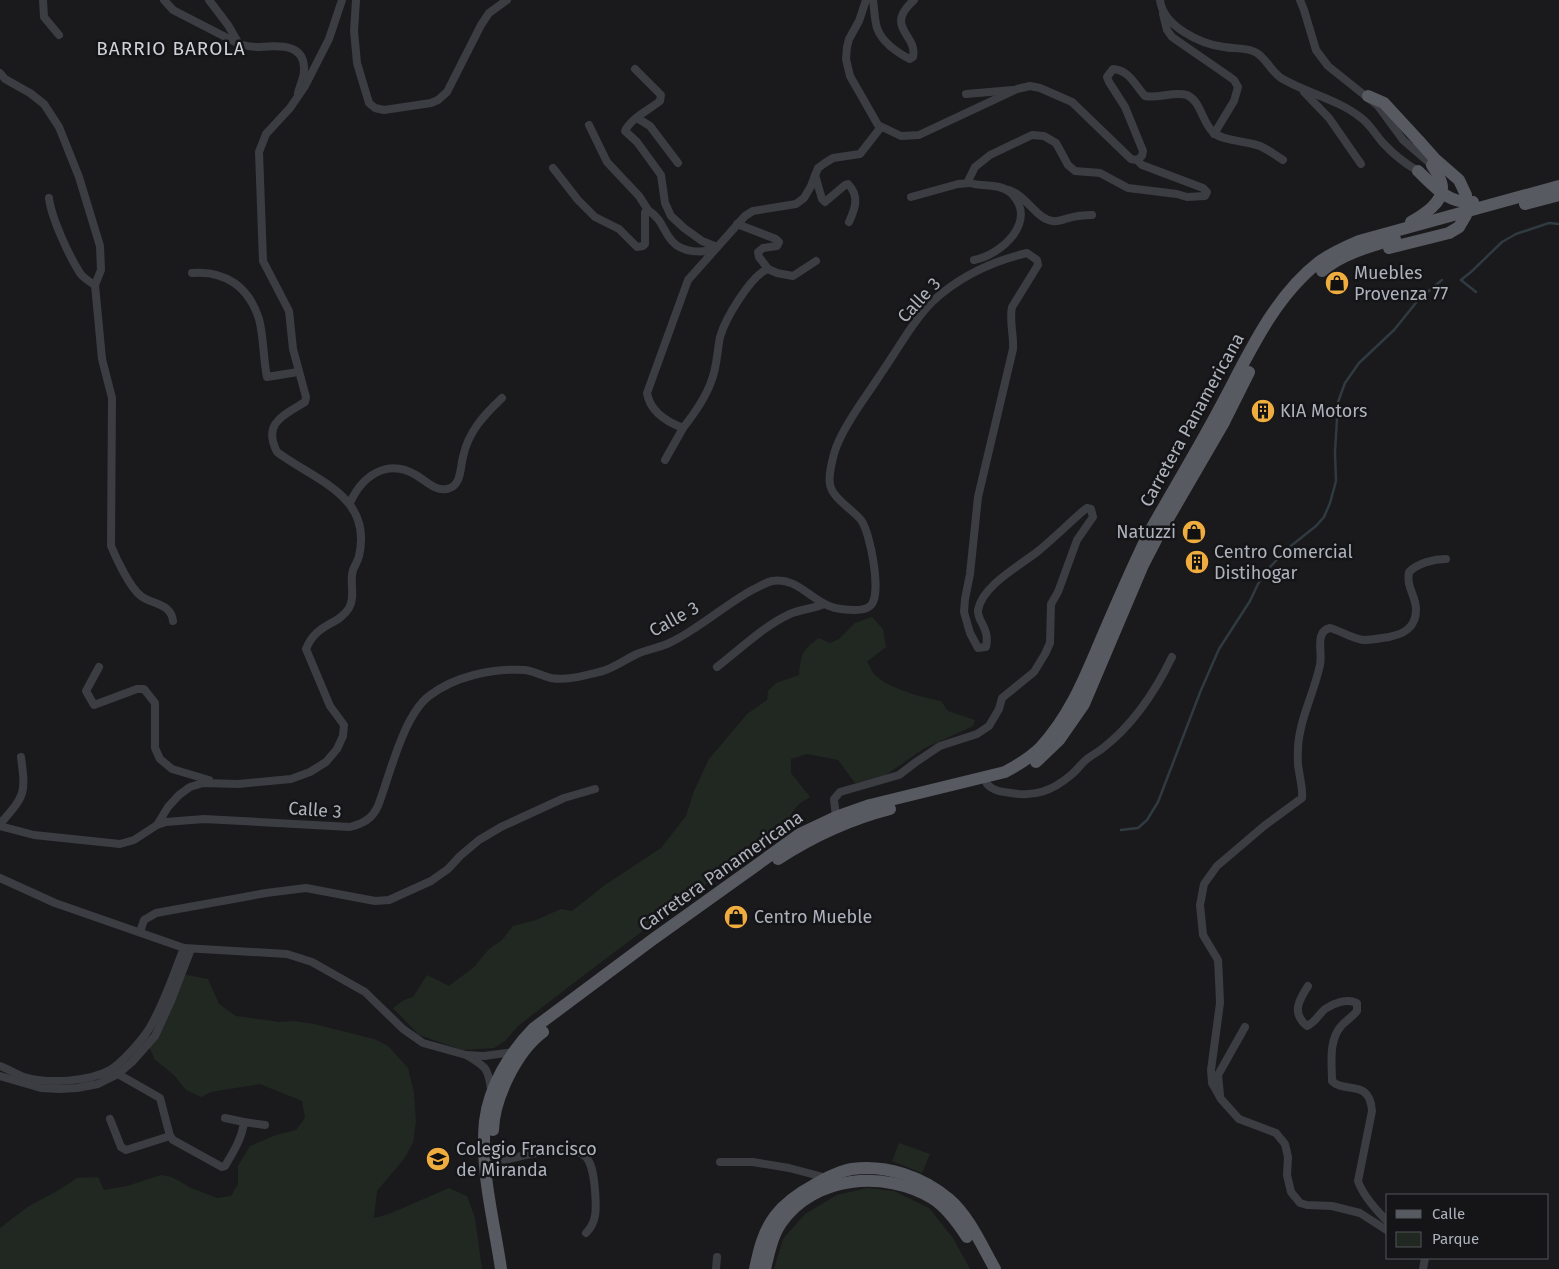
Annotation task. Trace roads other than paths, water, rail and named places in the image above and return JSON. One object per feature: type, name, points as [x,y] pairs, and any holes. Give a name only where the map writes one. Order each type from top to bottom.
[{"type":"main road","points":[[1327,267],[1389,248],[1449,233],[1458,227],[1466,215],[1466,195],[1459,180],[1435,159],[1384,103],[1368,96]]},
{"type":"main road","points":[[1388,232],[1393,228],[1412,222],[1435,204],[1441,193],[1441,180],[1432,165]]},
{"type":"main road","points":[[1432,165],[1473,202],[1478,205],[1491,205]]},
{"type":"main road","points":[[1418,171],[1441,193],[1456,202],[1473,202]]},
{"type":"main road","points":[[1418,171],[1428,186],[1435,204]]},
{"type":"main road","name":"Carretera Panamericana","points":[[501,1269],[485,1168],[485,1121],[492,1094],[505,1066],[523,1039],[534,1028],[652,940],[800,834],[836,817],[870,805],[1005,772],[1024,761],[1039,749],[1075,700],[1150,531],[1258,338],[1278,306],[1296,284],[1318,263],[1336,251],[1359,241],[1559,186]]},
{"type":"main road","name":"Carretera Panamericana","points":[[509,1269],[498,1208],[493,1163],[494,1121],[504,1085],[520,1058],[540,1034],[693,920],[779,858],[804,843],[874,814],[1011,778],[1031,767],[1066,732],[1084,704],[1143,565],[1158,536],[1266,342],[1286,310],[1302,290],[1327,267],[1371,246],[1472,217],[1559,196]]},
{"type":"main road","points":[[755,1269],[761,1240],[774,1217],[781,1209],[801,1192],[827,1178],[852,1169],[868,1168],[888,1170],[923,1182],[949,1199],[957,1208],[995,1269]]},
{"type":"main road","points":[[765,1269],[770,1246],[776,1231],[787,1215],[805,1200],[840,1183],[866,1181],[884,1181],[901,1185],[933,1198],[951,1214],[987,1269]]},
{"type":"street","points":[[43,0],[44,17],[59,35]]},
{"type":"street","points":[[164,0],[173,10],[239,44],[250,47],[282,46],[298,52],[304,61],[304,72],[297,99]]},
{"type":"street","points":[[209,0],[228,25],[239,44]]},
{"type":"street","points":[[21,757],[25,785],[22,796],[0,825],[34,835],[120,844],[134,840],[160,822],[168,807],[190,787],[203,783],[255,783],[290,779],[310,772],[326,762],[343,736],[344,725],[330,706],[306,649],[309,641],[321,628],[342,616],[351,602],[352,572],[359,558],[361,531],[358,518],[350,504],[326,482],[277,452],[273,444],[273,426],[277,420],[282,414],[305,402],[306,397],[293,349],[289,311],[263,261],[259,152],[266,134],[306,86],[329,39],[342,0]]},
{"type":"street","points":[[356,0],[354,31],[357,63],[369,103],[374,108],[384,110],[438,100],[447,92],[485,19],[507,0]]},
{"type":"street","points":[[866,0],[860,21],[850,39],[846,59],[855,87],[881,127],[901,136],[918,136],[1017,89]]},
{"type":"street","points":[[873,0],[874,15],[879,34],[896,51],[910,58],[913,57],[913,50],[901,25],[901,16],[906,7],[914,0]]},
{"type":"street","points":[[1160,0],[1167,30],[1172,37],[1234,80],[1238,87],[1234,102],[1214,134]]},
{"type":"street","points":[[1300,0],[1316,50],[1328,66],[1368,96],[1388,118],[1403,140],[1432,165]]},
{"type":"street","points":[[1163,12],[1176,26],[1207,44],[1241,48],[1257,53],[1272,71],[1299,87],[1350,110],[1368,123],[1381,141],[1403,163],[1418,171]]},
{"type":"street","points":[[635,69],[661,94],[661,97],[660,101],[637,118],[625,131],[637,142],[661,175],[665,204],[671,216],[702,241],[716,247]]},
{"type":"street","points":[[1137,160],[1142,156],[1143,151],[1125,107],[1107,77],[1113,69],[1125,72],[1145,96],[1185,94],[1192,98],[1204,122],[1214,134],[1231,140],[1240,140],[1260,146],[1282,160]]},
{"type":"street","points":[[0,73],[5,79],[30,93],[44,104],[59,126],[76,170],[100,246],[101,270],[95,286],[102,359],[112,398],[111,546],[120,566],[139,595],[169,610],[173,621]]},
{"type":"street","points":[[966,94],[1030,86],[1040,88],[1072,102],[1131,159],[1203,188],[1206,192],[1205,196],[1188,197],[1128,188],[1100,173],[1075,171],[1068,165],[1056,143],[1044,136],[1032,135],[990,155],[975,167],[969,178],[970,183]]},
{"type":"street","points":[[1299,87],[1329,118],[1361,164]]},
{"type":"street","points":[[637,118],[650,126],[678,163]]},
{"type":"street","points":[[589,125],[607,162],[639,196],[648,210],[661,222],[672,241],[682,248],[695,251],[710,251],[716,247]]},
{"type":"street","points":[[683,428],[660,415],[648,402],[647,394],[688,280],[737,224],[753,210],[796,204],[804,198],[818,168],[833,158],[860,154],[881,127]]},
{"type":"street","points":[[554,168],[578,200],[595,217],[619,228],[637,246],[645,244],[644,212],[648,210]]},
{"type":"street","points":[[815,175],[822,200],[825,202],[846,185],[850,186],[855,196],[856,206],[849,222]]},
{"type":"street","points":[[911,197],[958,184],[970,183],[989,185],[1019,195],[1046,220],[1060,221],[1092,215]]},
{"type":"street","points":[[974,260],[983,258],[1005,245],[1017,229],[1020,217],[1019,206],[1011,194],[1005,190]]},
{"type":"street","points":[[49,198],[50,210],[81,274],[95,286]]},
{"type":"street","points":[[737,224],[776,239],[779,242],[777,246],[764,248],[758,252],[768,269],[793,276],[816,261]]},
{"type":"street","name":"Calle 3","points":[[160,822],[204,820],[350,827],[364,823],[374,815],[403,734],[415,712],[429,696],[457,680],[478,674],[506,670],[528,670],[551,678],[563,678],[608,669],[641,652],[668,644],[740,596],[772,581],[789,582],[831,607],[860,610],[868,608],[873,604],[876,597],[873,559],[863,522],[834,493],[830,486],[836,445],[849,422],[911,330],[933,302],[958,281],[1013,256],[1027,253],[1037,260],[1038,265],[1012,307],[1010,315],[1014,337],[1013,349],[978,497],[964,612],[978,648],[986,647],[988,633],[978,614],[978,609],[985,595],[1000,580],[1038,551],[1083,510],[1091,509],[1093,517],[1077,540],[1058,592],[1051,604],[1050,642],[1045,654],[1034,672],[1002,698],[999,709],[989,726],[977,734],[940,746],[899,775],[840,792],[834,799],[836,817]]},
{"type":"street","points":[[665,460],[711,384],[721,336],[729,318],[757,275],[768,269]]},
{"type":"street","points":[[192,273],[207,272],[218,274],[232,280],[241,288],[259,319],[267,377],[298,372]]},
{"type":"street","points":[[350,504],[354,494],[374,474],[382,469],[406,470],[428,484],[439,488],[448,489],[453,486],[459,479],[462,458],[469,437],[480,419],[502,398]]},
{"type":"street","points":[[1386,1230],[1360,1213],[1332,1206],[1307,1205],[1300,1202],[1292,1192],[1288,1175],[1287,1150],[1281,1138],[1276,1134],[1239,1119],[1220,1099],[1212,1083],[1211,1070],[1220,1003],[1219,967],[1218,960],[1202,935],[1200,905],[1204,884],[1216,866],[1264,826],[1302,798],[1302,787],[1298,769],[1300,728],[1320,666],[1322,654],[1320,637],[1322,633],[1330,628],[1364,640],[1390,638],[1403,634],[1415,619],[1416,606],[1409,586],[1409,572],[1414,567],[1438,559],[1446,559]]},
{"type":"street","points":[[717,667],[774,624],[791,614],[816,608],[824,604]]},
{"type":"street","points":[[987,784],[992,789],[1000,791],[1023,795],[1039,794],[1071,775],[1086,760],[1110,742],[1146,704],[1160,683],[1172,657]]},
{"type":"street","points":[[99,667],[86,691],[94,705],[137,689],[144,689],[154,703],[155,748],[160,759],[172,769],[220,784]]},
{"type":"street","points":[[140,932],[144,920],[156,913],[266,893],[306,888],[375,901],[389,900],[431,881],[448,869],[479,840],[501,827],[564,798],[595,789]]},
{"type":"street","points":[[0,878],[55,903],[187,949],[279,953],[312,962],[365,992],[403,1029],[423,1044],[466,1055],[484,1056],[514,1052]]},
{"type":"street","points":[[0,1076],[41,1088],[76,1084],[98,1084],[118,1074],[132,1062],[155,1036],[171,1001],[187,949]]},
{"type":"street","points":[[0,1066],[24,1077],[76,1084],[110,1069],[126,1056],[148,1030],[187,949]]},
{"type":"street","points":[[1308,986],[1297,1005],[1302,1020],[1307,1026],[1315,1022],[1332,1005],[1352,1000],[1357,1003],[1357,1011],[1342,1025],[1335,1036],[1332,1051],[1332,1081],[1337,1085],[1356,1088],[1368,1097],[1372,1111],[1358,1181],[1360,1187],[1386,1220]]},
{"type":"street","points":[[1220,1099],[1218,1074],[1245,1027]]},
{"type":"street","points":[[466,1055],[482,1065],[489,1073],[492,1094]]},
{"type":"street","points":[[118,1074],[160,1098],[170,1136],[173,1140],[222,1167],[226,1166],[236,1147],[244,1122]]},
{"type":"street","points":[[225,1118],[265,1125]]},
{"type":"street","points":[[110,1119],[121,1147],[126,1150],[170,1136]]},
{"type":"street","points":[[493,1163],[528,1155],[562,1151],[575,1151],[582,1154],[588,1159],[594,1178],[595,1194],[596,1218],[586,1234]]},
{"type":"street","points":[[720,1162],[753,1162],[827,1178]]},
{"type":"street","points":[[716,1269],[717,1257]]},
{"type":"waterway","points":[[1476,292],[1461,280],[1502,242],[1516,234],[1549,223],[1559,224]]},
{"type":"waterway","points":[[1121,830],[1138,828],[1147,820],[1158,802],[1201,690],[1219,649],[1250,601],[1258,584],[1269,568],[1287,549],[1316,526],[1324,517],[1336,481],[1335,452],[1338,402],[1345,383],[1359,363],[1394,330],[1419,299],[1442,280]]},
{"type":"place","name":"Muebles Provenza 77","points":[[1337,283]]},
{"type":"place","name":"KIA Motors","points":[[1263,411]]},
{"type":"place","name":"Natuzzi","points":[[1194,532]]},
{"type":"place","name":"Centro Comercial Distihogar","points":[[1197,562]]},
{"type":"place","name":"Centro Mueble","points":[[736,917]]},
{"type":"place","name":"Colegio Francisco de Miranda","points":[[438,1159]]},
{"type":"district","name":"BARRIO BAROLA","points":[[171,48]]}]
